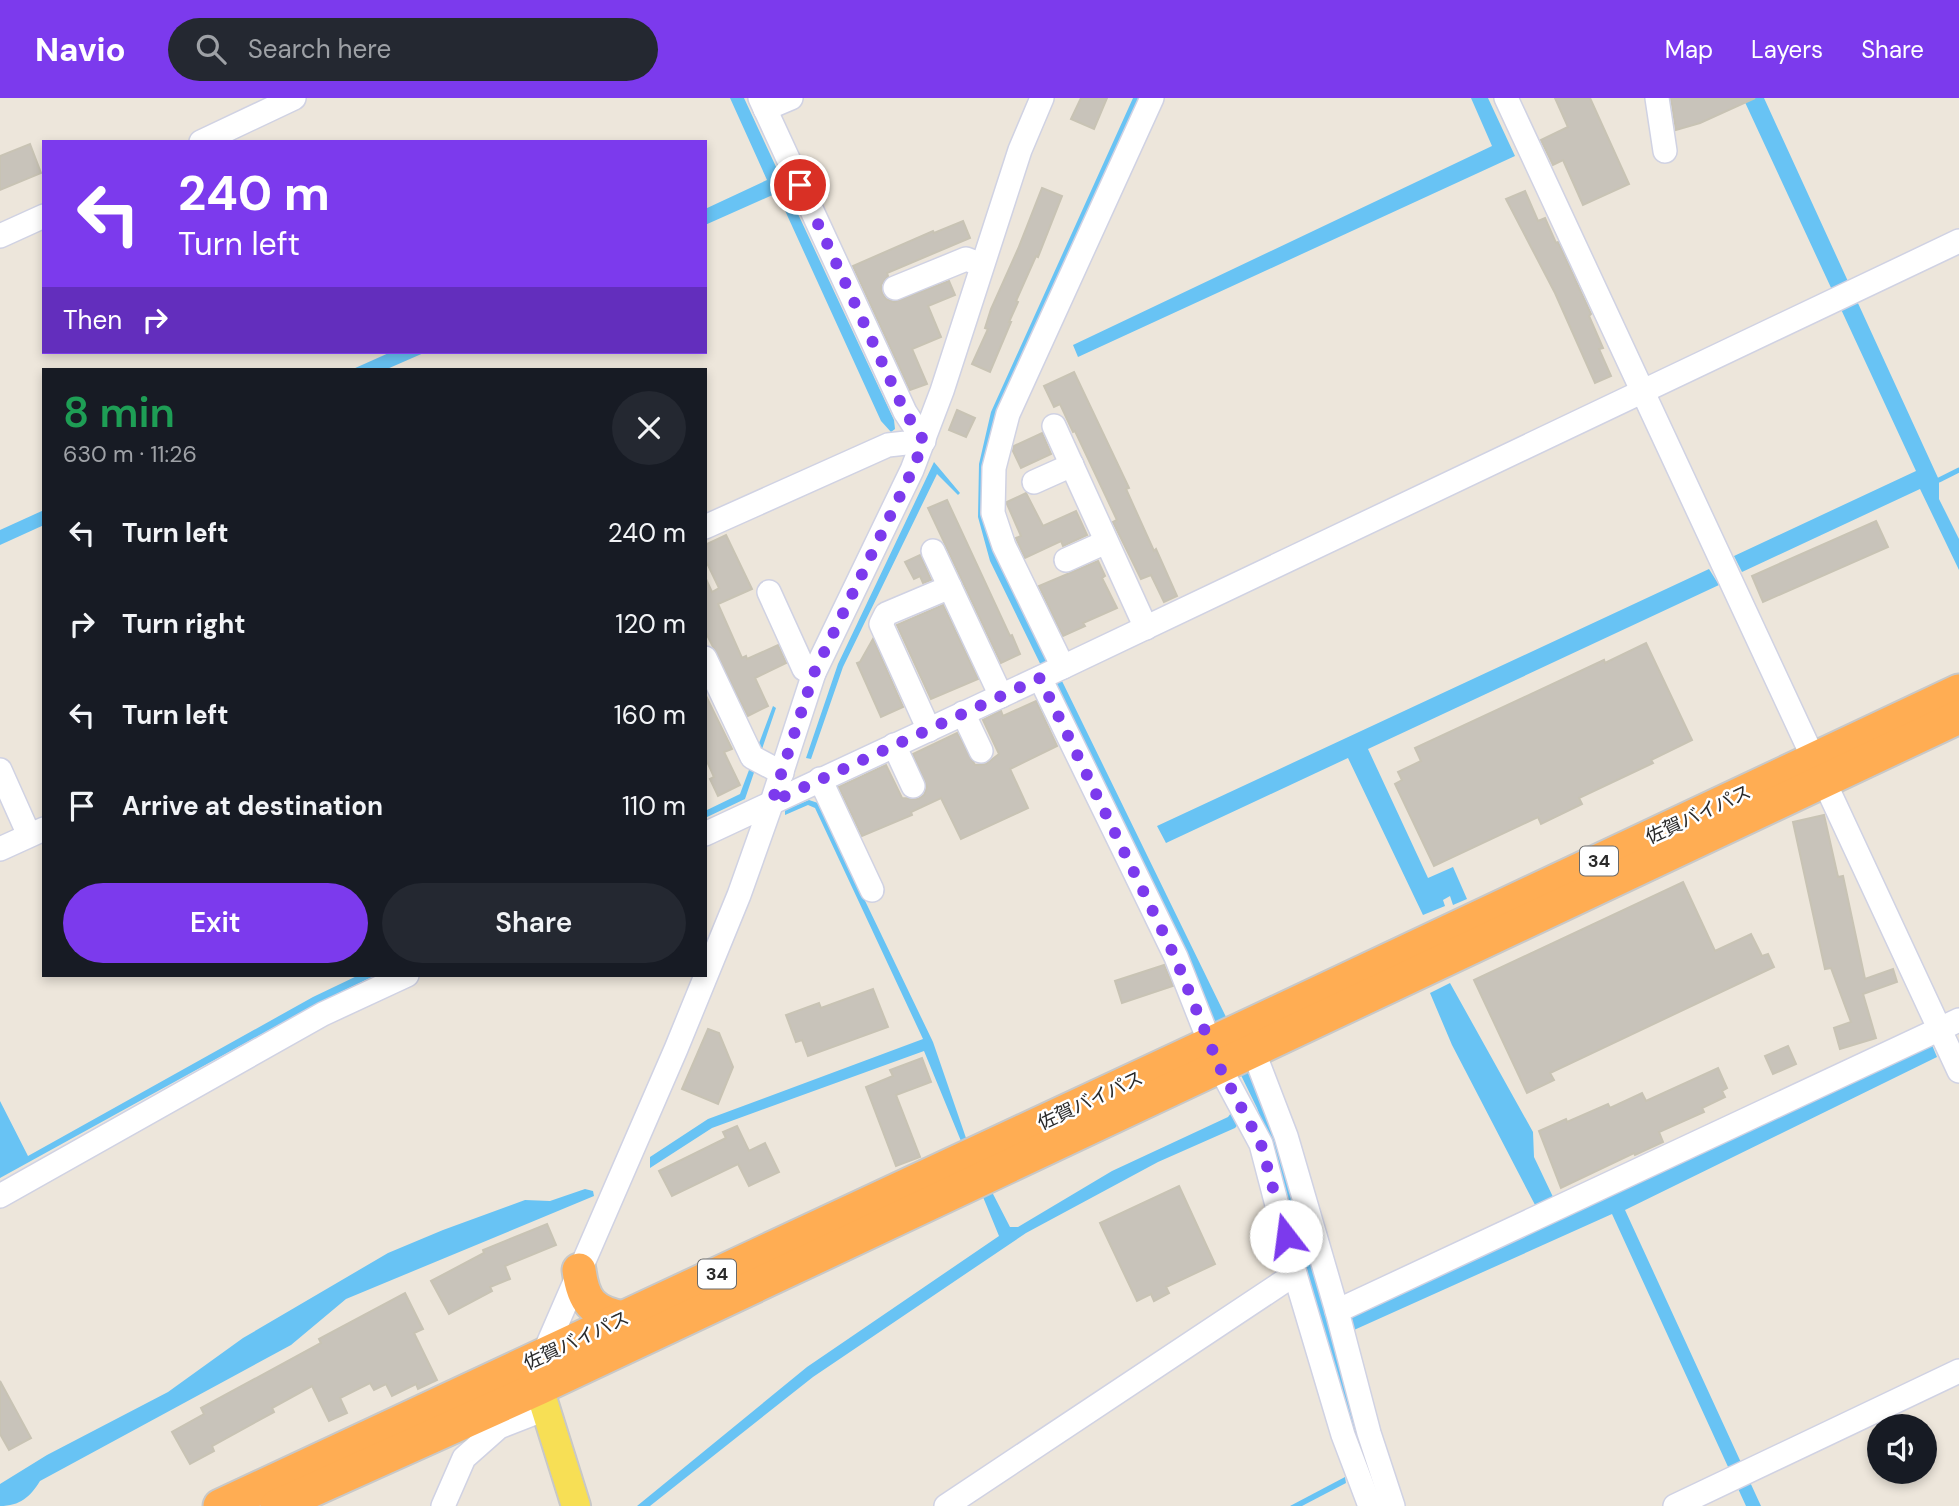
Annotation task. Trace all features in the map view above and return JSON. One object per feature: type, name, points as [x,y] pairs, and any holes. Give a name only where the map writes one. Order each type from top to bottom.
[{"type":"highway","name":"佐賀バイパス","points":[[277,1506],[542,1384],[1230,1050],[1819,770],[1959,691]]},
{"type":"highway","name":"佐賀バイパス","points":[[1819,770],[1959,717]]},
{"type":"highway","name":"佐賀バイパス","points":[[220,1506],[542,1384],[623,1318],[1230,1050]]},
{"type":"highway","points":[[579,1270],[581,1287],[591,1305],[607,1315],[623,1318]]},
{"type":"main road","points":[[542,1384],[576,1506]]},
{"type":"street","points":[[205,140],[294,98]]},
{"type":"street","points":[[791,98],[762,103],[905,412],[924,441]]},
{"type":"street","points":[[766,765],[912,471],[942,391],[1020,150],[1042,98]]},
{"type":"street","points":[[1063,667],[1004,546],[993,513],[994,468],[1008,414],[1152,98]]},
{"type":"street","points":[[1506,98],[1819,770],[1949,1025],[1959,1071]]},
{"type":"street","points":[[1657,98],[1665,150]]},
{"type":"street","points":[[0,236],[42,217]]},
{"type":"street","points":[[707,833],[1146,628],[1959,241]]},
{"type":"street","points":[[895,288],[967,259],[982,265]]},
{"type":"street","points":[[1054,426],[1146,628]]},
{"type":"street","points":[[707,526],[888,445],[924,441]]},
{"type":"street","points":[[1034,482],[1072,465]]},
{"type":"street","points":[[1066,560],[1106,542]]},
{"type":"street","points":[[933,551],[1001,696]]},
{"type":"street","points":[[929,730],[881,625],[886,614],[950,587]]},
{"type":"street","points":[[769,592],[804,669],[814,673]]},
{"type":"street","points":[[707,662],[766,765],[772,802],[739,895],[707,973]]},
{"type":"street","points":[[1040,678],[1175,957],[1230,1050],[1286,1136],[1369,1433],[1393,1506]]},
{"type":"street","points":[[964,713],[981,751]]},
{"type":"street","points":[[894,745],[913,786]]},
{"type":"street","points":[[0,770],[36,832],[0,849]]},
{"type":"street","points":[[820,779],[872,890]]},
{"type":"street","points":[[0,1196],[323,1014],[403,977]]},
{"type":"street","points":[[443,1506],[464,1458],[542,1384],[579,1270],[705,977]]},
{"type":"street","points":[[1337,1311],[1949,1025]]},
{"type":"street","points":[[1230,1050],[1261,1144],[1295,1274],[1343,1435],[1370,1506]]},
{"type":"street","points":[[946,1506],[1295,1274]]},
{"type":"street","points":[[1675,1506],[1959,1371]]},
{"type":"water","points":[[730,98],[744,98],[894,420],[895,429],[891,432],[881,421],[777,193],[707,224],[707,208],[767,180]]},
{"type":"water","points":[[1133,98],[1144,98],[1002,416],[1001,556],[1268,1103],[1379,1491],[1376,1506],[1356,1445],[1272,1149],[1257,1108],[990,561],[978,517],[979,464],[991,412]]},
{"type":"water","points":[[1471,98],[1488,98],[1515,156],[1078,357],[1073,345],[1492,146]]},
{"type":"water","points":[[1743,98],[1764,98],[1939,480],[1939,499],[1959,539],[1959,570],[1920,489],[1742,572],[1734,556],[1916,471]]},
{"type":"water","points":[[387,354],[421,354],[389,368],[355,368]]},
{"type":"water","points":[[934,462],[960,493],[958,495],[937,474],[843,667],[811,759],[806,758],[838,664]]},
{"type":"water","points":[[42,511],[42,526],[0,545],[0,530]]},
{"type":"water","points":[[1709,569],[1719,585],[1368,749],[1428,878],[1453,867],[1467,899],[1453,905],[1450,896],[1443,900],[1445,906],[1423,915],[1348,758],[1166,843],[1157,826]]},
{"type":"water","points":[[773,706],[776,708],[745,799],[707,817],[707,810],[740,794]]},
{"type":"water","points":[[809,800],[818,803],[933,1042],[966,1138],[961,1141],[924,1051],[712,1128],[650,1168],[650,1157],[708,1119],[923,1039],[815,808],[808,805],[785,815],[785,810]]},
{"type":"water","points":[[355,977],[372,977],[318,1003],[0,1178],[0,1101],[28,1156],[313,997]]},
{"type":"water","points":[[1450,983],[1533,1132],[1534,1157],[1563,1218],[1932,1045],[1937,1057],[1625,1210],[1761,1506],[1746,1506],[1612,1214],[1354,1330],[1351,1316],[1546,1226],[1452,1045],[1430,993]]},
{"type":"water","points":[[1234,1109],[1240,1122],[1235,1128],[1158,1162],[1026,1233],[813,1377],[650,1506],[637,1506],[807,1367],[999,1236],[983,1197],[992,1192],[1010,1227],[1018,1227],[1112,1171],[1228,1117]]},
{"type":"water","points":[[585,1189],[593,1191],[594,1196],[346,1299],[291,1345],[40,1481],[28,1496],[19,1502],[0,1506],[0,1484],[47,1455],[168,1392],[243,1338],[388,1253],[525,1200],[550,1201]]},
{"type":"water","points":[[1345,1477],[1346,1483],[1302,1506],[1290,1506]]},
{"type":"building","points":[[1081,98],[1107,98],[1094,129],[1071,119]]},
{"type":"building","points":[[1555,98],[1590,98],[1629,184],[1583,205],[1563,160],[1553,165],[1541,140],[1568,127]]},
{"type":"building","points":[[1671,98],[1755,98],[1700,123],[1676,130]]},
{"type":"building","points":[[30,144],[41,173],[0,190],[0,156]]},
{"type":"building","points":[[1042,188],[1062,196],[1038,257],[1036,256],[1016,301],[1018,302],[1011,322],[990,372],[972,364],[988,329],[985,328],[991,309]]},
{"type":"building","points":[[1525,191],[1538,221],[1545,218],[1556,243],[1558,242],[1591,314],[1589,316],[1603,348],[1599,349],[1611,376],[1595,383],[1555,293],[1506,199]]},
{"type":"building","points":[[963,221],[970,238],[887,273],[888,276],[881,285],[886,299],[894,302],[949,281],[955,295],[928,306],[941,337],[912,349],[927,384],[910,390],[853,266],[933,231],[934,233]]},
{"type":"building","points":[[1074,372],[1177,596],[1164,602],[1151,575],[1141,579],[1113,522],[1117,520],[1075,431],[1073,432],[1060,404],[1054,407],[1044,386]]},
{"type":"building","points":[[957,410],[975,418],[966,437],[949,430]]},
{"type":"building","points":[[1042,433],[1051,454],[1021,468],[1013,451],[1014,446]]},
{"type":"building","points":[[1026,493],[1043,526],[1076,511],[1087,535],[1063,546],[1061,541],[1025,558],[1016,538],[1021,536],[1007,502]]},
{"type":"building","points":[[947,500],[1020,654],[1001,663],[928,508]]},
{"type":"building","points":[[1876,521],[1888,547],[1763,602],[1752,576]]},
{"type":"building","points":[[726,535],[752,589],[718,604],[742,658],[746,656],[747,659],[778,645],[786,663],[755,678],[768,706],[748,716],[707,635],[707,581],[712,592],[719,588],[707,563],[707,544]]},
{"type":"building","points":[[920,555],[931,580],[923,583],[920,576],[914,579],[905,562]]},
{"type":"building","points":[[1098,561],[1105,576],[1102,578],[1117,608],[1083,623],[1085,626],[1063,636],[1039,586]]},
{"type":"building","points":[[943,605],[978,679],[931,699],[897,625]]},
{"type":"building","points":[[873,639],[903,707],[881,717],[857,663]]},
{"type":"building","points":[[1646,643],[1692,740],[1651,760],[1653,763],[1579,798],[1582,804],[1541,824],[1538,817],[1434,866],[1395,784],[1402,780],[1398,772],[1421,761],[1415,748]]},
{"type":"building","points":[[707,698],[732,749],[724,752],[740,785],[718,796],[710,779],[714,777],[707,761]]},
{"type":"building","points":[[1036,701],[1057,746],[1010,769],[1028,808],[961,839],[941,798],[911,812],[912,815],[862,836],[839,787],[886,765],[902,798],[918,799],[924,795],[927,787],[913,754],[957,733],[975,765],[986,764],[999,754],[983,720],[1001,711],[1003,716]]},
{"type":"building","points":[[1824,815],[1838,877],[1843,876],[1865,979],[1893,969],[1897,982],[1863,994],[1876,1038],[1840,1049],[1834,1028],[1851,1022],[1831,968],[1825,969],[1793,822]]},
{"type":"building","points":[[1683,882],[1715,951],[1751,934],[1762,956],[1768,954],[1774,967],[1550,1073],[1554,1080],[1527,1093],[1474,980]]},
{"type":"building","points":[[1164,965],[1173,986],[1122,1003],[1115,981]]},
{"type":"building","points":[[873,989],[888,1027],[808,1056],[802,1040],[796,1042],[786,1015],[819,1003],[821,1008]]},
{"type":"building","points":[[708,1029],[719,1033],[733,1067],[718,1104],[682,1089]]},
{"type":"building","points":[[1788,1046],[1796,1064],[1773,1074],[1765,1056]]},
{"type":"building","points":[[922,1058],[931,1082],[896,1095],[920,1157],[896,1166],[866,1087],[893,1076],[890,1070]]},
{"type":"building","points":[[1718,1068],[1727,1088],[1722,1091],[1725,1097],[1702,1108],[1704,1112],[1659,1132],[1663,1142],[1561,1188],[1539,1131],[1608,1104],[1610,1108],[1642,1093],[1646,1101]]},
{"type":"building","points":[[737,1126],[749,1151],[765,1143],[779,1172],[749,1186],[738,1164],[672,1196],[659,1171],[726,1138],[723,1132]]},
{"type":"building","points":[[1179,1186],[1215,1264],[1166,1287],[1169,1293],[1154,1301],[1151,1294],[1137,1301],[1100,1223]]},
{"type":"building","points":[[547,1224],[556,1245],[505,1266],[510,1279],[490,1287],[492,1291],[449,1314],[431,1281],[484,1253],[483,1250]]},
{"type":"building","points":[[405,1293],[423,1329],[414,1333],[437,1380],[418,1389],[416,1384],[392,1396],[386,1384],[374,1390],[370,1383],[340,1398],[347,1413],[329,1421],[312,1386],[272,1408],[274,1412],[212,1446],[214,1451],[190,1464],[172,1432],[204,1414],[201,1408],[321,1343],[319,1339]]},
{"type":"building","points":[[0,1381],[31,1438],[9,1450],[0,1434]]},
{"type":"waterway","points":[[1939,480],[1959,470]]},
{"type":"route","points":[[800,185],[905,412],[924,441],[814,673],[772,802],[1040,678],[1175,957],[1219,1066],[1261,1144],[1286,1236]]}]
